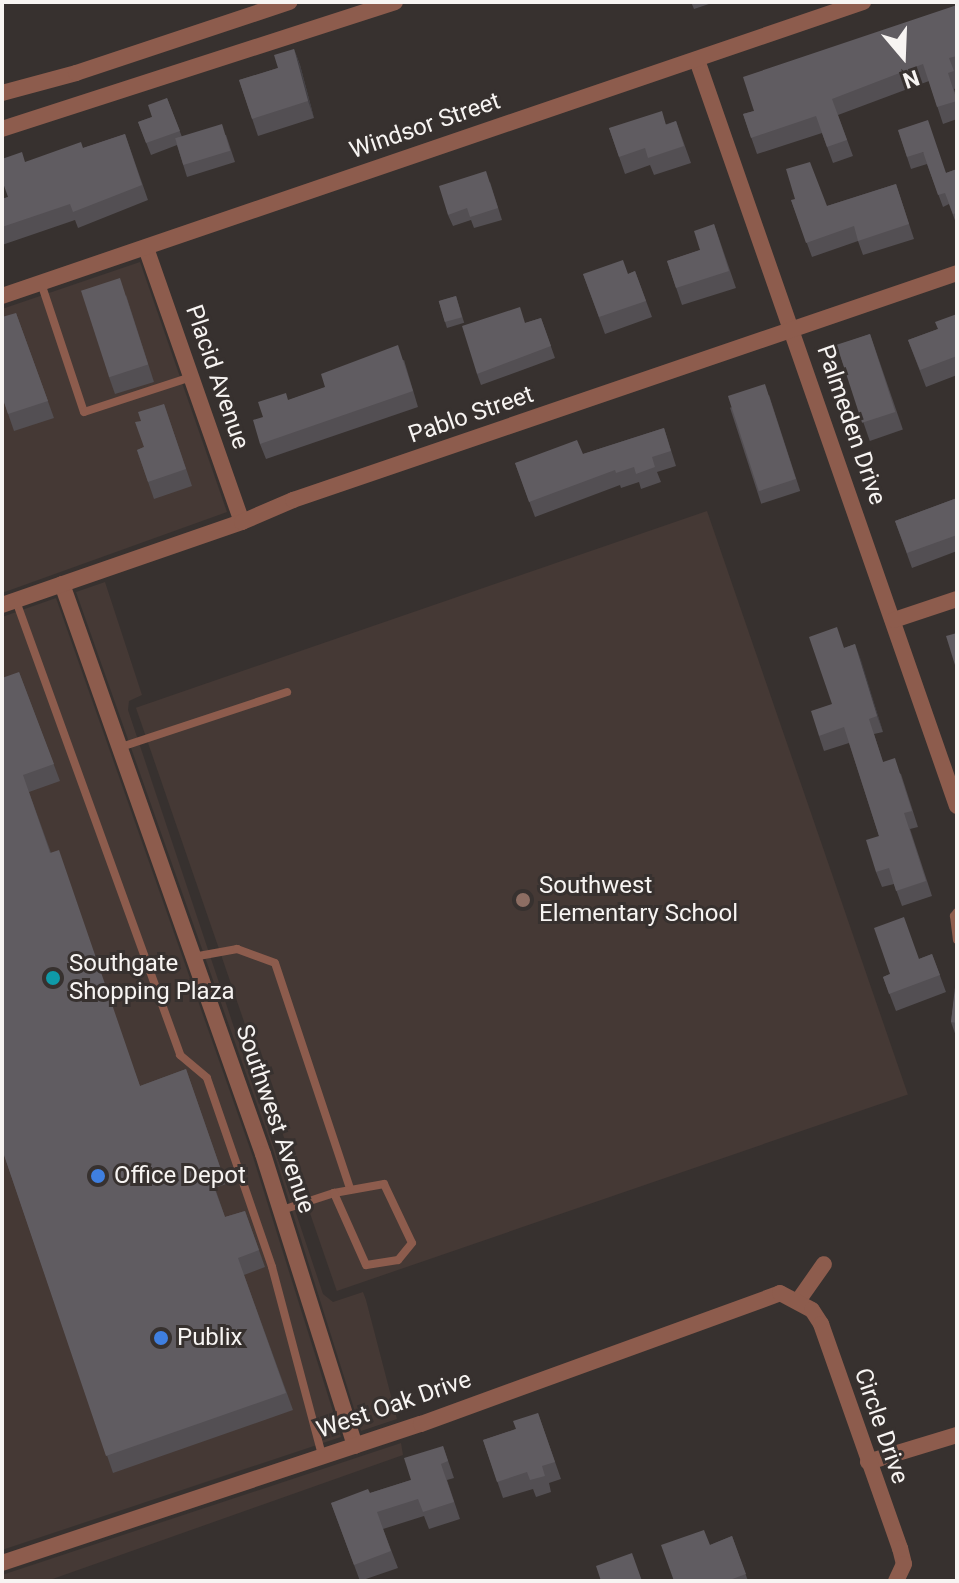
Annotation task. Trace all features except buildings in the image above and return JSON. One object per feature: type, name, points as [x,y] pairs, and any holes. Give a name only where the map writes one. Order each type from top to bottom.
[{"type":"street","points":[[2,93],[76,73],[289,2]]},
{"type":"street","points":[[2,129],[395,2]]},
{"type":"street","name":"Windsor Street","points":[[2,296],[863,2]]},
{"type":"street","name":"Palmeden Drive","points":[[697,60],[957,806]]},
{"type":"street","name":"Placid Avenue","points":[[146,248],[242,522]]},
{"type":"street","name":"Pablo Street","points":[[9,602],[242,522],[293,500],[957,273]]},
{"type":"street","name":"Southwest Avenue","points":[[62,584],[282,1210],[355,1446]]},
{"type":"street","points":[[894,620],[957,599]]},
{"type":"street","points":[[798,1301],[824,1264]]},
{"type":"street","name":"West Oak Drive","points":[[2,1563],[355,1446],[754,1301],[780,1293],[798,1301]]},
{"type":"street","name":"Circle Drive","points":[[798,1301],[812,1310],[821,1324],[900,1548],[904,1564],[903,1579]]},
{"type":"street","points":[[868,1462],[957,1435]]},
{"type":"lane","points":[[41,283],[84,412],[191,377]]},
{"type":"lane","points":[[9,602],[180,1055],[207,1078],[272,1267],[287,1335],[322,1455]]},
{"type":"lane","points":[[121,747],[287,692]]},
{"type":"lane","points":[[957,912],[954,916],[957,940]]},
{"type":"lane","points":[[193,957],[237,949],[275,963],[350,1189]]},
{"type":"lane","points":[[282,1210],[334,1193],[384,1184],[412,1243],[398,1260],[366,1265],[334,1193]]},
{"type":"shaded area","points":[[140,262],[227,512],[2,593],[2,309]]},
{"type":"shaded area","name":"Southwest Elementary School","points":[[707,511],[908,1094],[337,1291],[136,708]]},
{"type":"shaded area","points":[[105,582],[142,695],[129,701],[128,710],[323,1294],[333,1302],[363,1292],[366,1300],[397,1419],[361,1431],[273,1150],[76,592]]},
{"type":"shaded area","points":[[56,598],[253,1157],[341,1437],[2,1550],[2,617]]},
{"type":"shaded area","points":[[401,1443],[403,1455],[47,1581],[2,1581],[2,1575]]},
{"type":"place","name":"Southwest Elementary School","points":[[523,900]]},
{"type":"place","name":"Southgate Shopping Plaza","points":[[53,978]]},
{"type":"place","name":"Office Depot","points":[[98,1176]]},
{"type":"place","name":"Publix","points":[[161,1338]]}]
